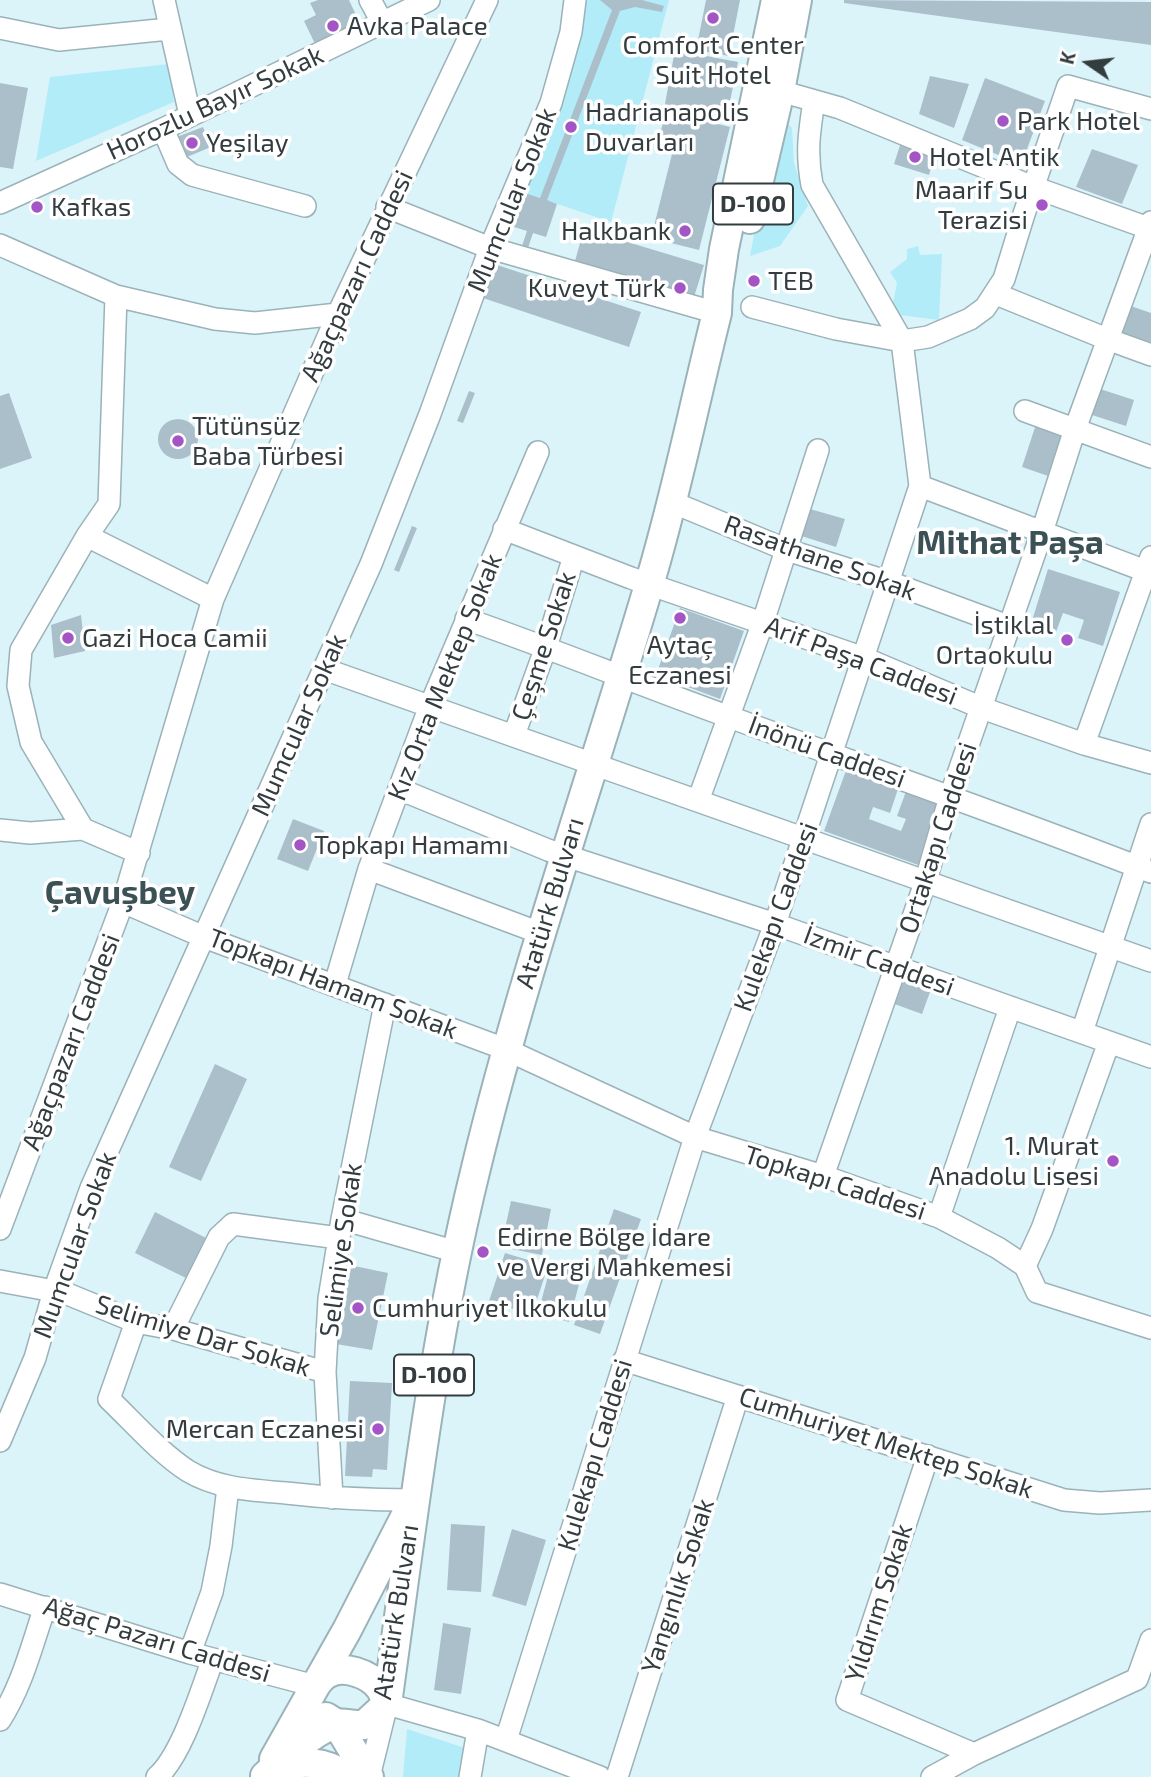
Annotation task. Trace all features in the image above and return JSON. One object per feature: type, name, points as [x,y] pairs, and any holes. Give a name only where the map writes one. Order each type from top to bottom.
[{"type":"main road","name":"Atatürk Bulvarı","points":[[264,1776],[285,1756],[337,1724],[364,1725],[387,1704],[414,1500],[457,1252],[505,1049],[650,585],[717,313],[732,293],[769,89],[776,0]]},
{"type":"main road","name":"Atatürk Bulvarı","points":[[769,89],[797,0]]},
{"type":"main road","name":"Atatürk Bulvarı","points":[[264,1776],[347,1630],[414,1500]]},
{"type":"main road","points":[[369,1777],[337,1724],[317,1707],[315,1686],[327,1674],[341,1670],[356,1672],[370,1678],[380,1688],[387,1704]]},
{"type":"main road","points":[[264,1776],[296,1763],[310,1763],[327,1765],[348,1777]]},
{"type":"street","points":[[164,0],[190,115]]},
{"type":"street","points":[[370,0],[382,22]]},
{"type":"street","name":"Horozlu Bayır Sokak","points":[[0,203],[163,130],[429,0]]},
{"type":"street","name":"Ağaçpazarı Caddesi","points":[[0,1228],[123,902],[213,599],[338,314],[487,0]]},
{"type":"street","name":"Mumcular Sokak","points":[[0,1441],[35,1358],[54,1291],[91,1188],[371,564],[430,414],[490,248],[551,103],[571,32],[575,0]]},
{"type":"street","points":[[0,28],[60,40],[169,29]]},
{"type":"street","points":[[752,307],[902,341],[928,337],[970,319],[985,308],[1004,279],[1068,86],[1151,109]]},
{"type":"street","points":[[769,89],[840,108],[1033,187],[1150,226]]},
{"type":"street","name":"Kulekapı Caddesi","points":[[506,1740],[695,1137],[775,924],[920,486],[902,341],[812,185],[807,143],[814,101]]},
{"type":"street","points":[[163,130],[178,164],[192,175],[305,206]]},
{"type":"street","points":[[387,207],[490,248],[717,313]]},
{"type":"street","name":"Ortakapı Caddesi","points":[[823,1176],[925,883],[950,797],[1075,429],[1150,226]]},
{"type":"street","points":[[0,246],[116,296],[215,319],[255,323],[282,322],[338,314]]},
{"type":"street","points":[[996,294],[1151,355]]},
{"type":"street","points":[[83,829],[31,742],[18,687],[21,650],[87,536],[109,504],[116,296]]},
{"type":"street","points":[[1025,411],[1151,457]]},
{"type":"street","points":[[698,801],[763,622],[818,450]]},
{"type":"street","name":"Kız Orta Mektep Sokak","points":[[335,984],[369,869],[430,706],[538,452]]},
{"type":"street","points":[[920,486],[1042,532],[1149,567],[1084,744]]},
{"type":"street","name":"Rasathane Sokak","points":[[672,502],[787,550],[890,582],[1008,626]]},
{"type":"street","name":"Arif Paşa Caddesi","points":[[504,529],[650,585],[864,658],[982,708],[1084,744],[1151,763]]},
{"type":"street","points":[[87,536],[213,599]]},
{"type":"street","name":"Çeşme Sokak","points":[[514,735],[546,647],[574,556]]},
{"type":"street","name":"İnönü Caddesi","points":[[466,620],[546,647],[620,677],[1144,869]]},
{"type":"street","points":[[324,669],[1151,961]]},
{"type":"street","name":"İzmir Caddesi","points":[[399,789],[565,856],[775,924],[1151,1057]]},
{"type":"street","points":[[1082,1032],[1110,947],[1144,869],[1151,824]]},
{"type":"street","points":[[0,830],[30,833],[83,829],[139,853]]},
{"type":"street","points":[[369,869],[540,933]]},
{"type":"street","name":"Topkapı Hamam Sokak","points":[[123,902],[204,937],[505,1049]]},
{"type":"street","name":"Selimiye Sokak","points":[[332,1498],[325,1372],[329,1299],[340,1228],[385,1004]]},
{"type":"street","points":[[939,1217],[1010,1008]]},
{"type":"street","points":[[1025,1266],[1042,1229],[1109,1042]]},
{"type":"street","name":"Topkapı Caddesi","points":[[505,1049],[695,1137],[823,1176],[939,1217],[998,1248],[1025,1266],[1037,1292],[1151,1328]]},
{"type":"street","points":[[173,1329],[219,1237],[233,1224],[340,1228],[457,1252]]},
{"type":"street","name":"Selimiye Dar Sokak","points":[[0,1281],[65,1293],[136,1322],[173,1329],[325,1372]]},
{"type":"street","points":[[136,1322],[109,1399],[176,1462],[207,1480],[228,1488],[332,1498],[414,1500]]},
{"type":"street","name":"Cumhuriyet Mektep Sokak","points":[[624,1360],[1065,1500],[1100,1503],[1151,1500]]},
{"type":"street","name":"Yangınlık Sokak","points":[[617,1777],[738,1396]]},
{"type":"street","name":"Yıldırım Sokak","points":[[928,1456],[847,1700],[974,1754]]},
{"type":"street","points":[[190,1653],[212,1592],[228,1488]]},
{"type":"street","name":"Ağaç Pazarı Caddesi","points":[[0,1594],[190,1653],[315,1686]]},
{"type":"street","points":[[0,1720],[20,1682],[45,1607]]},
{"type":"street","points":[[932,1777],[974,1754],[1144,1680],[1151,1640]]},
{"type":"street","points":[[158,1777],[166,1769],[187,1726],[213,1659]]},
{"type":"street","points":[[369,1777],[387,1704],[478,1730],[600,1777]]},
{"type":"street","points":[[470,1777],[478,1730]]},
{"type":"shaded area","points":[[584,0],[669,0],[611,222],[522,192]]},
{"type":"shaded area","points":[[169,64],[174,102],[36,161],[50,77]]},
{"type":"shaded area","points":[[777,112],[792,128],[794,163],[808,206],[780,246],[750,256]]},
{"type":"shaded area","points":[[918,246],[920,255],[942,254],[939,320],[891,314],[897,283],[890,272],[907,259],[907,249]]},
{"type":"shaded area","points":[[407,1729],[465,1748],[459,1777],[403,1777]]},
{"type":"building","name":"Avka Palace","points":[[318,0],[349,0],[363,30],[317,48],[304,21],[316,15],[310,3]]},
{"type":"building","points":[[600,0],[642,0],[664,6],[662,12],[635,7],[620,11],[547,200],[557,204],[546,237],[533,233],[528,248],[522,246],[527,231],[511,226],[522,192],[540,198],[612,10]]},
{"type":"building","points":[[706,0],[740,0],[729,56],[696,50]]},
{"type":"building","points":[[844,0],[1151,2],[1151,45],[844,3]]},
{"type":"building","points":[[675,50],[738,62],[726,121],[664,109]]},
{"type":"building","points":[[930,76],[969,84],[954,128],[919,114]]},
{"type":"building","name":"Park Hotel","points":[[985,78],[1045,101],[1027,149],[1013,161],[962,140]]},
{"type":"building","points":[[0,83],[28,88],[13,169],[0,167]]},
{"type":"building","points":[[666,111],[730,127],[699,250],[651,238],[675,142],[659,138]]},
{"type":"building","name":"Yeşilay","points":[[203,127],[211,147],[182,159],[174,138]]},
{"type":"building","name":"Hotel Antik","points":[[902,139],[936,150],[929,175],[894,164]]},
{"type":"building","points":[[1092,149],[1138,165],[1122,204],[1076,187]]},
{"type":"building","points":[[584,229],[704,265],[694,297],[575,261]]},
{"type":"building","points":[[494,264],[641,312],[629,347],[483,298]]},
{"type":"building","points":[[1128,305],[1151,313],[1151,344],[1119,332]]},
{"type":"building","points":[[1097,388],[1134,400],[1126,426],[1089,414]]},
{"type":"building","points":[[469,391],[475,393],[463,423],[457,421]]},
{"type":"building","points":[[9,393],[32,458],[0,469],[0,396]]},
{"type":"building","points":[[1038,418],[1071,429],[1054,478],[1022,467]]},
{"type":"building","name":"Tütünsüz Baba Türbesi","points":[[178,419],[192,425],[198,439],[192,453],[178,459],[164,453],[158,439],[164,425]]},
{"type":"building","points":[[803,507],[845,519],[836,547],[795,534]]},
{"type":"building","points":[[412,526],[417,528],[399,572],[394,570]]},
{"type":"building","points":[[1048,569],[1120,592],[1103,646],[1078,638],[1084,620],[1063,613],[1056,632],[1031,624]]},
{"type":"building","points":[[680,608],[744,631],[720,699],[656,675]]},
{"type":"building","name":"Gazi Hoca Camii","points":[[81,615],[85,651],[54,658],[51,625]]},
{"type":"building","points":[[848,765],[900,783],[890,813],[873,807],[869,819],[901,831],[906,819],[897,816],[908,786],[945,800],[921,866],[824,831]]},
{"type":"building","name":"Topkapı Hamamı","points":[[293,819],[324,831],[308,871],[277,859]]},
{"type":"building","points":[[893,979],[934,981],[922,1014],[886,1001]]},
{"type":"building","points":[[215,1064],[247,1079],[201,1181],[169,1167]]},
{"type":"building","points":[[511,1201],[551,1209],[542,1255],[501,1247]]},
{"type":"building","points":[[614,1209],[641,1219],[600,1334],[574,1325]]},
{"type":"building","points":[[155,1212],[208,1239],[188,1279],[135,1253]]},
{"type":"building","points":[[505,1253],[548,1266],[532,1315],[489,1301]]},
{"type":"building","name":"Cumhuriyet İlkokulu","points":[[340,1263],[388,1273],[372,1350],[330,1343]]},
{"type":"building","points":[[551,1265],[582,1273],[569,1322],[538,1313]]},
{"type":"building","points":[[350,1381],[392,1383],[387,1470],[373,1469],[372,1477],[345,1476]]},
{"type":"building","points":[[451,1524],[485,1526],[481,1592],[447,1590]]},
{"type":"building","points":[[512,1529],[546,1540],[526,1606],[492,1596]]},
{"type":"building","points":[[443,1623],[471,1628],[461,1694],[434,1690]]},
{"type":"place","name":"Comfort Center Suit Hotel","points":[[713,18]]},
{"type":"place","name":"Avka Palace","points":[[333,26]]},
{"type":"place","name":"Park Hotel","points":[[1003,121]]},
{"type":"place","name":"Hadrianapolis Duvarları","points":[[571,127]]},
{"type":"place","name":"Yeşilay","points":[[192,143]]},
{"type":"place","name":"Hotel Antik","points":[[915,157]]},
{"type":"place","name":"Maarif Su Terazisi","points":[[1042,205]]},
{"type":"place","name":"Kafkas","points":[[37,207]]},
{"type":"place","name":"Halkbank","points":[[685,231]]},
{"type":"place","name":"TEB","points":[[754,281]]},
{"type":"place","name":"Kuveyt Türk","points":[[680,288]]},
{"type":"place","name":"Tütünsüz Baba Türbesi","points":[[178,441]]},
{"type":"place","name":"Aytaç Eczanesi","points":[[680,618]]},
{"type":"place","name":"Gazi Hoca Camii","points":[[68,638]]},
{"type":"place","name":"İstiklal Ortaokulu","points":[[1067,640]]},
{"type":"place","name":"Topkapı Hamamı","points":[[300,845]]},
{"type":"place","name":"1. Murat Anadolu Lisesi","points":[[1113,1161]]},
{"type":"place","name":"Edirne Bölge İdare ve Vergi Mahkemesi","points":[[483,1252]]},
{"type":"place","name":"Cumhuriyet İlkokulu","points":[[358,1308]]},
{"type":"place","name":"Mercan Eczanesi","points":[[378,1429]]},
{"type":"district","name":"Mithat Paşa","points":[[1010,543]]},
{"type":"district","name":"Çavuşbey","points":[[120,893]]}]
